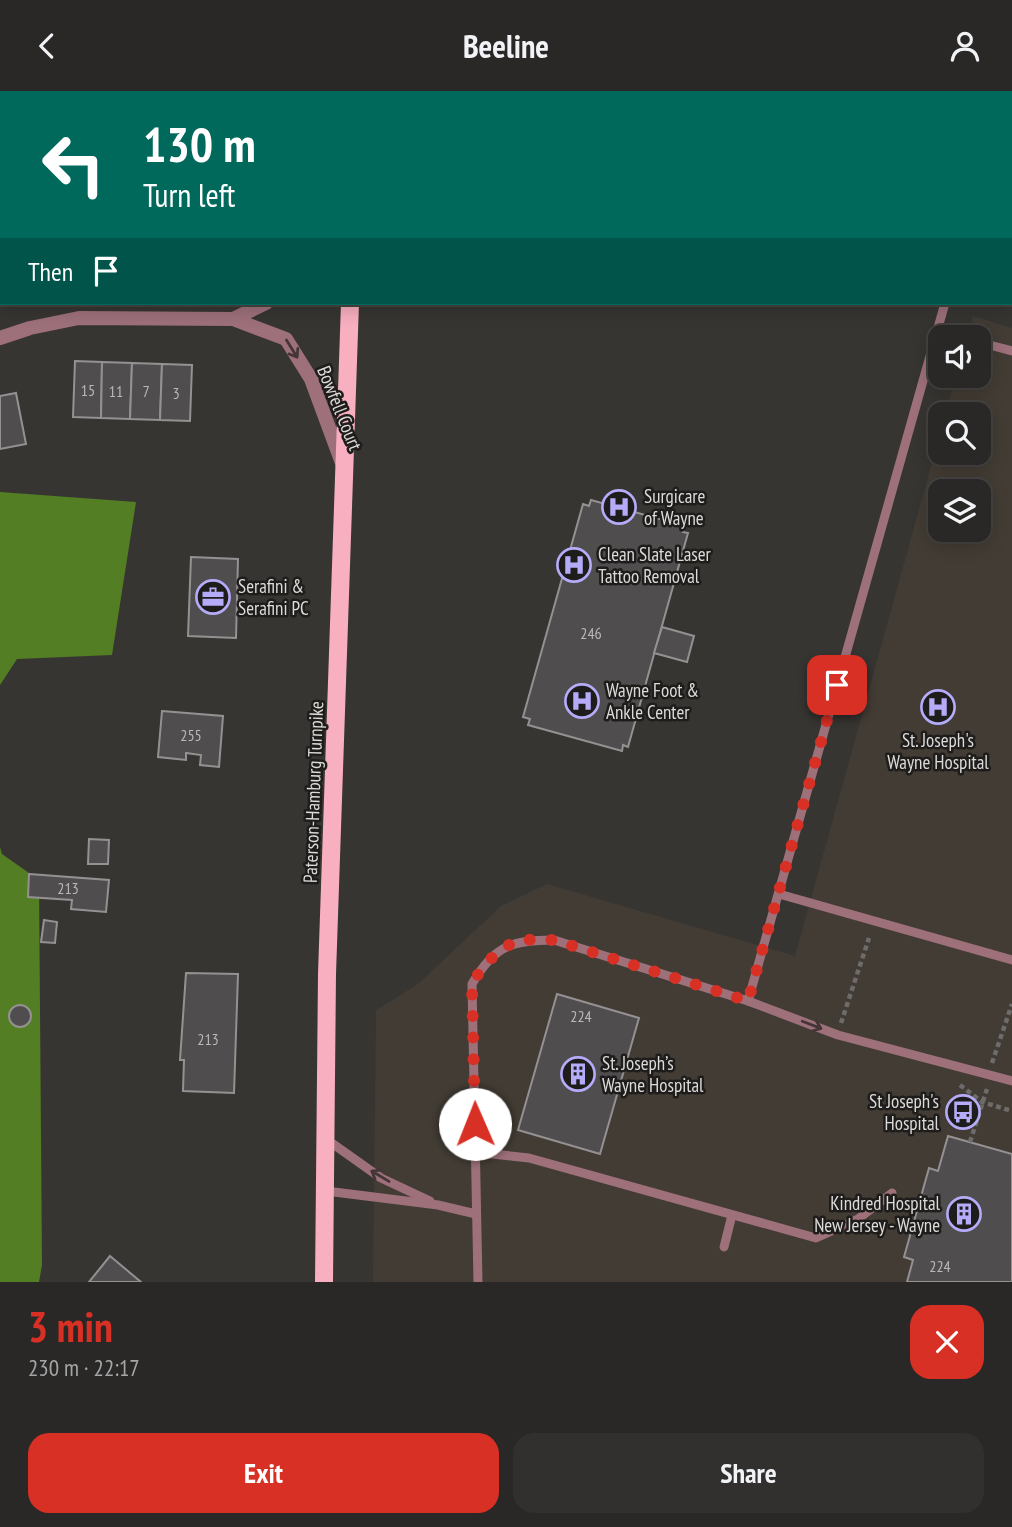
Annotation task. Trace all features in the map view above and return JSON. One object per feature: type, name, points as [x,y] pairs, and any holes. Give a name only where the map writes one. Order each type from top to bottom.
[{"type":"main road","name":"Paterson-Hamburg Turnpike","points":[[324,1282],[327,974],[350,305]]},
{"type":"street","name":"Bowfell Court","points":[[233,319],[261,305]]},
{"type":"street","name":"Bowfell Court","points":[[0,338],[30,328],[79,318],[233,319],[286,339],[311,379],[344,468]]},
{"type":"lane","points":[[938,325],[944,305]]},
{"type":"lane","points":[[991,345],[1012,351]]},
{"type":"lane","points":[[748,1001],[928,362]]},
{"type":"lane","points":[[779,894],[1012,960]]},
{"type":"lane","points":[[478,1282],[472,984],[481,968],[501,950],[524,940],[554,940],[748,1001],[838,1035],[1012,1081]]},
{"type":"lane","points":[[326,1139],[382,1178],[438,1205]]},
{"type":"lane","points":[[475,1152],[529,1158],[816,1238],[858,1219],[892,1193]]},
{"type":"lane","points":[[326,1191],[438,1205],[476,1214]]},
{"type":"lane","points":[[724,1248],[732,1215]]},
{"type":"path","points":[[841,1024],[869,937]]},
{"type":"path","points":[[991,1066],[1012,1004]]},
{"type":"path","points":[[951,1083],[964,1086],[982,1102],[1012,1111]]},
{"type":"path","points":[[971,1142],[987,1088]]},
{"type":"shaded area","name":"St. Joseph's Wayne Hospital","points":[[973,316],[1012,328],[1012,1282],[373,1282],[376,1010],[418,984],[501,906],[547,884],[795,956],[931,465],[991,465],[991,402],[949,402],[953,388],[991,388],[991,325],[971,325]]},
{"type":"green space","points":[[0,492],[136,502],[112,655],[17,659],[0,685]]},
{"type":"green space","points":[[0,847],[2,854],[39,880],[42,1265],[39,1282],[0,1282]]},
{"type":"building","points":[[75,361],[102,362],[101,418],[73,417]]},
{"type":"building","points":[[102,362],[132,363],[130,419],[101,418]]},
{"type":"building","points":[[132,363],[162,364],[160,420],[130,419]]},
{"type":"building","points":[[162,364],[192,365],[190,421],[160,420]]},
{"type":"building","points":[[16,393],[26,444],[0,449],[0,396]]},
{"type":"building","points":[[591,500],[685,526],[683,532],[688,533],[628,747],[623,745],[622,751],[528,725],[530,719],[523,717],[583,504],[589,506]]},
{"type":"building","name":"Serafini & Serafini PC","points":[[191,557],[238,559],[236,638],[188,636]]},
{"type":"building","points":[[662,627],[694,636],[687,662],[654,653]]},
{"type":"building","points":[[162,711],[223,716],[219,767],[200,765],[201,755],[186,753],[186,760],[158,757]]},
{"type":"building","points":[[89,839],[109,840],[108,864],[88,864]]},
{"type":"building","points":[[29,874],[109,880],[106,912],[71,909],[72,900],[28,897]]},
{"type":"building","points":[[44,920],[57,922],[55,943],[41,942]]},
{"type":"building","points":[[186,973],[238,974],[234,1093],[183,1091],[184,1060],[180,1060]]},
{"type":"building","name":"St. Joseph’s Wayne Hospital","points":[[557,994],[639,1018],[600,1154],[518,1130]]},
{"type":"building","points":[[20,1005],[30,1012],[31,1016],[24,1026],[20,1027],[10,1020],[9,1016],[16,1006]]},
{"type":"building","name":"Kindred Hospital New Jersey - Wayne","points":[[948,1136],[1012,1154],[1012,1282],[907,1282],[913,1260],[904,1257],[929,1168],[938,1171]]},
{"type":"building","points":[[110,1256],[141,1282],[89,1282]]},
{"type":"place","name":"Surgicare of Wayne","points":[[619,507]]},
{"type":"place","name":"Clean Slate Laser Tattoo Removal","points":[[574,565]]},
{"type":"place","name":"Serafini & Serafini PC","points":[[213,597]]},
{"type":"place","name":"Wayne Foot & Ankle Center","points":[[582,701]]},
{"type":"place","name":"St. Joseph's Wayne Hospital","points":[[938,707]]},
{"type":"place","name":"St. Joseph’s Wayne Hospital","points":[[578,1074]]},
{"type":"place","name":"St Joseph's Hospital","points":[[963,1112]]},
{"type":"place","name":"Kindred Hospital New Jersey - Wayne","points":[[964,1214]]},
{"type":"route","points":[[475,1124],[472,984],[481,968],[501,950],[524,940],[554,940],[748,1001],[837,685]]}]
